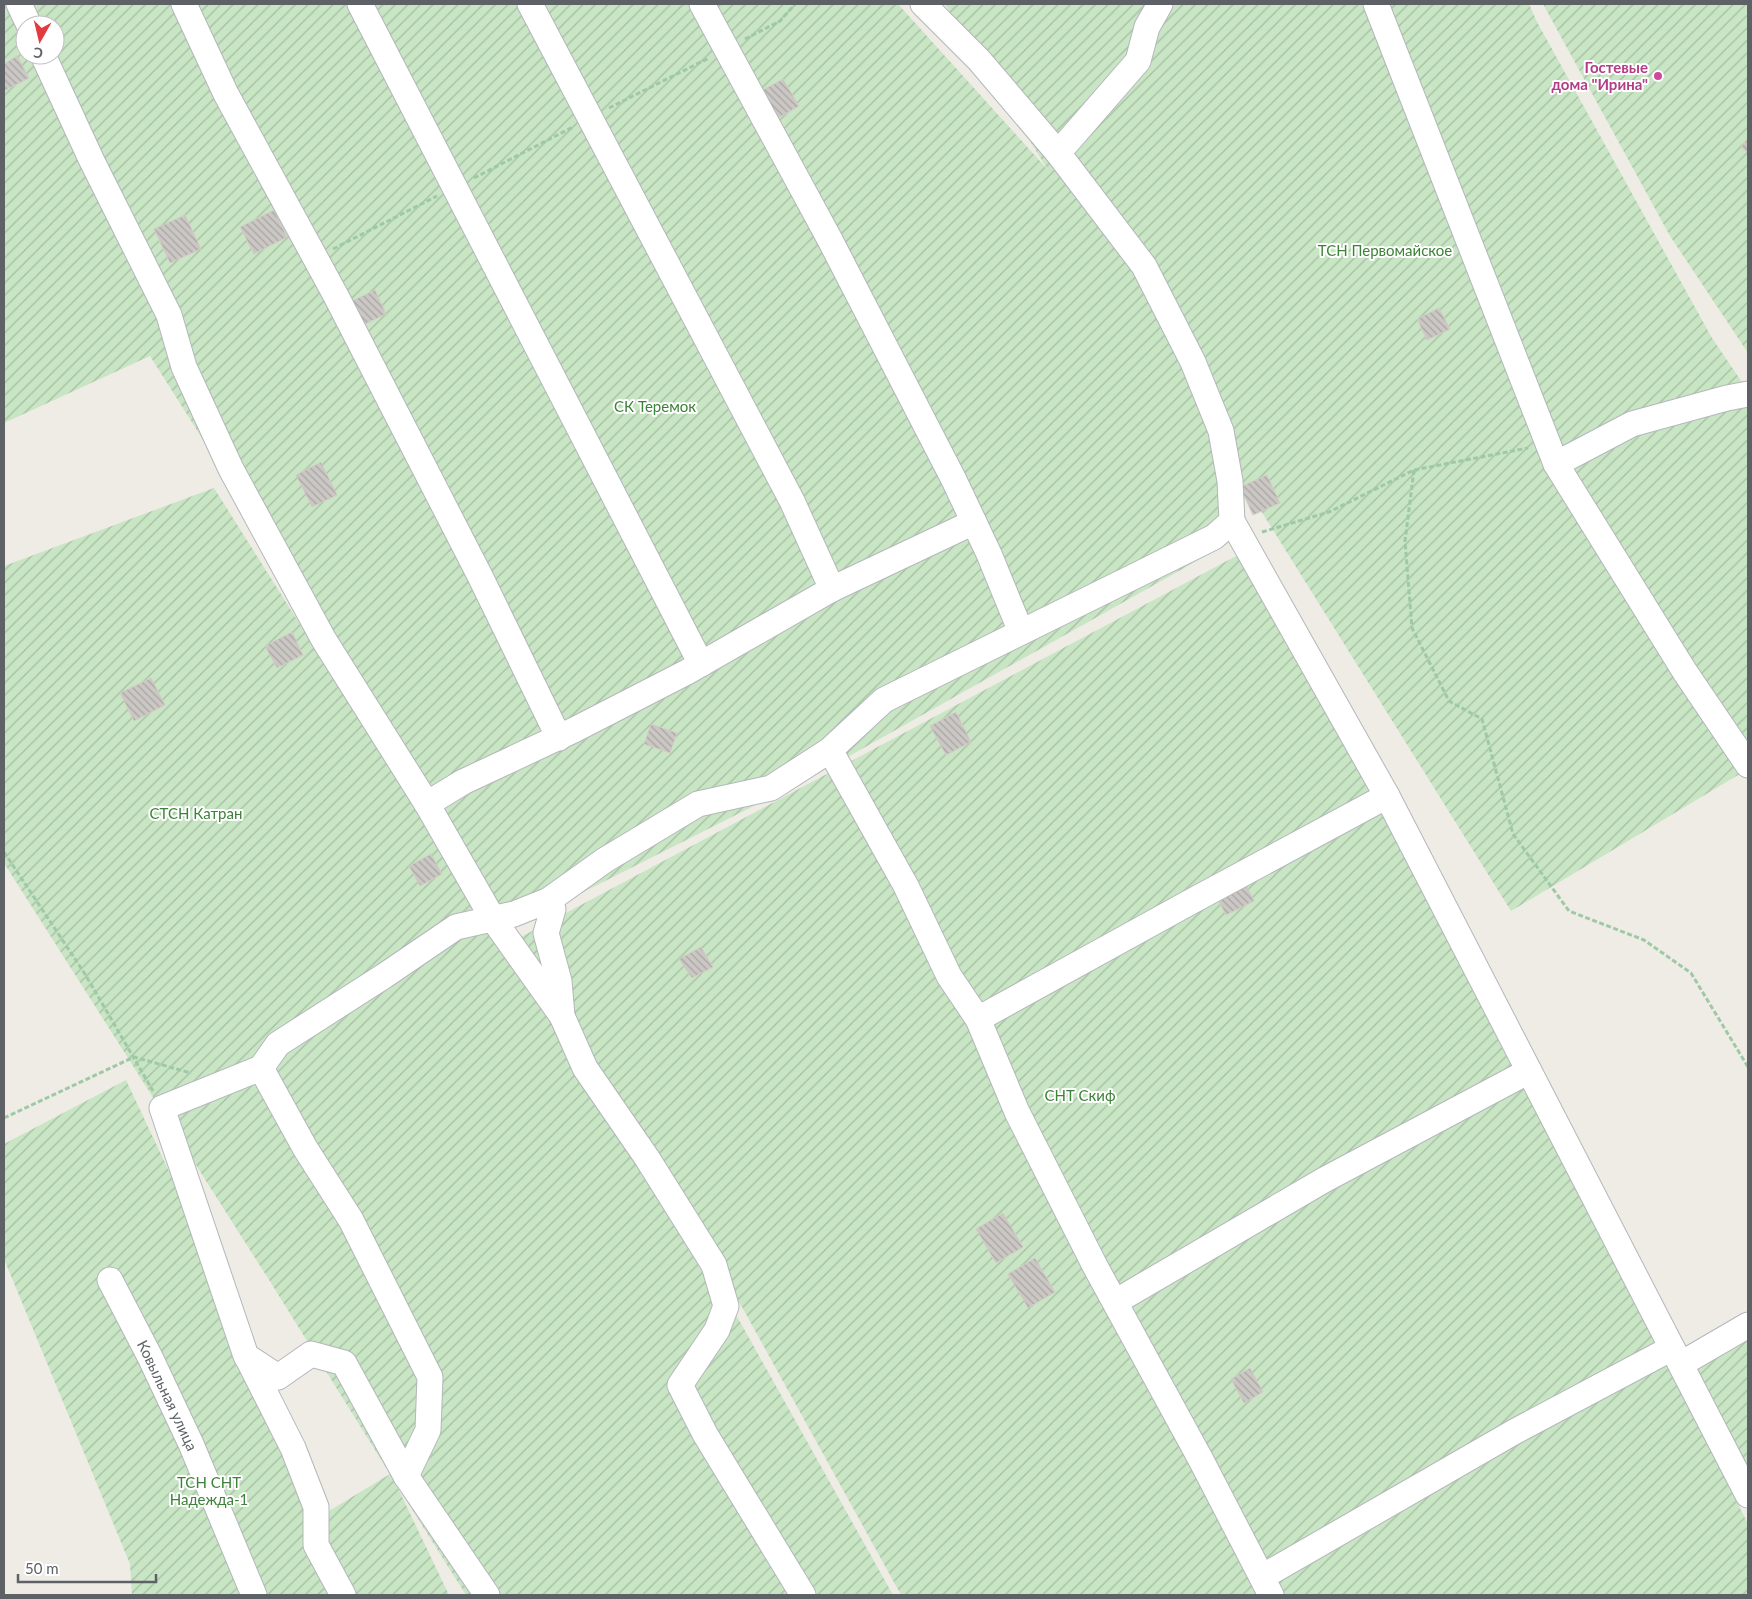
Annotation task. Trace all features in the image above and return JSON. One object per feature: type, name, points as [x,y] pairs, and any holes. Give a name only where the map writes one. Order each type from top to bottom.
[{"type":"street","points":[[184,4],[226,94],[316,258],[480,576],[559,738]]},
{"type":"street","points":[[360,4],[701,664]]},
{"type":"street","points":[[530,4],[792,501],[832,589]]},
{"type":"street","points":[[702,4],[829,238],[974,522],[990,554],[1021,632]]},
{"type":"street","points":[[923,4],[979,60],[1058,153],[1144,266],[1193,362],[1221,431],[1237,530],[1387,796],[1748,1495]]},
{"type":"street","points":[[1058,153],[1138,61],[1148,27],[1160,4]]},
{"type":"street","points":[[1376,4],[1552,454],[1685,672],[1748,765]]},
{"type":"street","points":[[48,65],[91,159],[169,315],[184,367],[231,469],[324,640],[427,804],[493,919],[562,1016],[585,1068],[647,1158],[714,1265],[726,1306],[717,1330],[680,1385],[705,1434],[803,1595]]},
{"type":"street","points":[[1552,454],[1632,424],[1748,394]]},
{"type":"street","points":[[427,804],[463,782],[559,738],[701,664],[832,589],[974,522]]},
{"type":"street","points":[[343,1595],[316,1545],[316,1507],[293,1448],[246,1356],[162,1108],[261,1068],[278,1044],[456,927],[514,914],[549,900],[605,860],[698,804],[771,788],[830,750],[884,700],[1214,537],[1237,530]]},
{"type":"street","points":[[830,750],[906,886],[949,976],[978,1019],[1017,1112],[1115,1302],[1202,1460],[1266,1586],[1514,1432],[1676,1356],[1748,1325]]},
{"type":"street","points":[[978,1019],[1387,796]]},
{"type":"street","points":[[549,900],[552,909],[546,933],[560,981],[562,1016]]},
{"type":"street","points":[[261,1068],[306,1148],[351,1220],[430,1377],[428,1430],[406,1476]]},
{"type":"street","points":[[1115,1302],[1324,1180],[1529,1071]]},
{"type":"street","name":"Ковыльная улица","points":[[110,1280],[150,1357],[191,1444],[254,1595]]},
{"type":"street","points":[[246,1356],[278,1377],[311,1354],[344,1363],[406,1476],[487,1595]]},
{"type":"path","points":[[736,44],[780,21],[794,4]]},
{"type":"path","points":[[605,111],[710,57]]},
{"type":"path","points":[[474,178],[579,124]]},
{"type":"path","points":[[316,258],[438,196]]},
{"type":"path","points":[[1237,530],[1329,512],[1414,470],[1552,454]]},
{"type":"path","points":[[1414,470],[1405,541],[1412,628],[1449,701],[1482,719],[1513,834],[1569,911],[1644,940],[1691,973],[1748,1067]]},
{"type":"path","points":[[4,852],[85,974],[162,1108]]},
{"type":"path","points":[[4,1118],[134,1057],[225,1082]]},
{"type":"green space","name":"СК Теремок","points":[[4,4],[898,4],[1048,170],[945,4],[1529,4],[1537,22],[1712,338],[1748,391],[1748,769],[1511,911],[1213,434],[1227,544],[819,773],[512,928],[150,356],[4,423]]},
{"type":"green space","points":[[1543,4],[1748,4],[1748,353],[1670,236]]},
{"type":"green space","name":"СТСН Катран","points":[[214,488],[739,1320],[893,1595],[466,1595],[396,1484],[449,1595],[132,1595],[130,1564],[4,1259],[4,1144],[126,1080],[329,1511],[390,1474],[4,863],[4,566]]},
{"type":"green space","name":"СНТ Скиф","points":[[1240,554],[1385,820],[1668,1365],[1748,1524],[1748,1595],[901,1595],[742,1307],[519,938]]},
{"type":"green space","points":[[1748,1336],[1748,1474],[1692,1368]]},
{"type":"building","points":[[15,57],[15,65],[22,65],[29,78],[4,91],[4,64]]},
{"type":"building","points":[[783,79],[799,106],[778,118],[763,90]]},
{"type":"building","points":[[1748,138],[1748,153],[1741,147]]},
{"type":"building","points":[[274,210],[287,237],[254,254],[240,227]]},
{"type":"building","points":[[185,215],[201,249],[170,263],[154,229]]},
{"type":"building","points":[[375,290],[386,314],[363,325],[352,301]]},
{"type":"building","points":[[1439,308],[1450,329],[1427,340],[1417,319]]},
{"type":"building","points":[[321,462],[337,495],[312,507],[296,475]]},
{"type":"building","points":[[1267,475],[1280,503],[1253,515],[1240,487]]},
{"type":"building","points":[[292,632],[303,655],[277,668],[265,646]]},
{"type":"building","points":[[151,678],[165,705],[134,721],[120,693]]},
{"type":"building","points":[[956,712],[971,742],[946,755],[930,726]]},
{"type":"building","points":[[651,724],[677,733],[670,753],[644,744]]},
{"type":"building","points":[[431,854],[442,874],[420,886],[409,866]]},
{"type":"building","points":[[1245,883],[1254,901],[1226,915],[1217,898]]},
{"type":"building","points":[[701,947],[713,967],[692,978],[679,959]]},
{"type":"building","points":[[1003,1213],[1023,1247],[996,1263],[976,1229]]},
{"type":"building","points":[[1035,1258],[1055,1292],[1028,1308],[1008,1274]]},
{"type":"building","points":[[1250,1368],[1263,1392],[1244,1403],[1231,1379]]},
{"type":"place","name":"Гостевые дома \"Ирина\"","points":[[1658,76]]},
{"type":"park label","name":"ТСН Первомайское","points":[[1385,250]]},
{"type":"park label","name":"ТСН СНТ Надежда-1","points":[[209,1490]]}]
